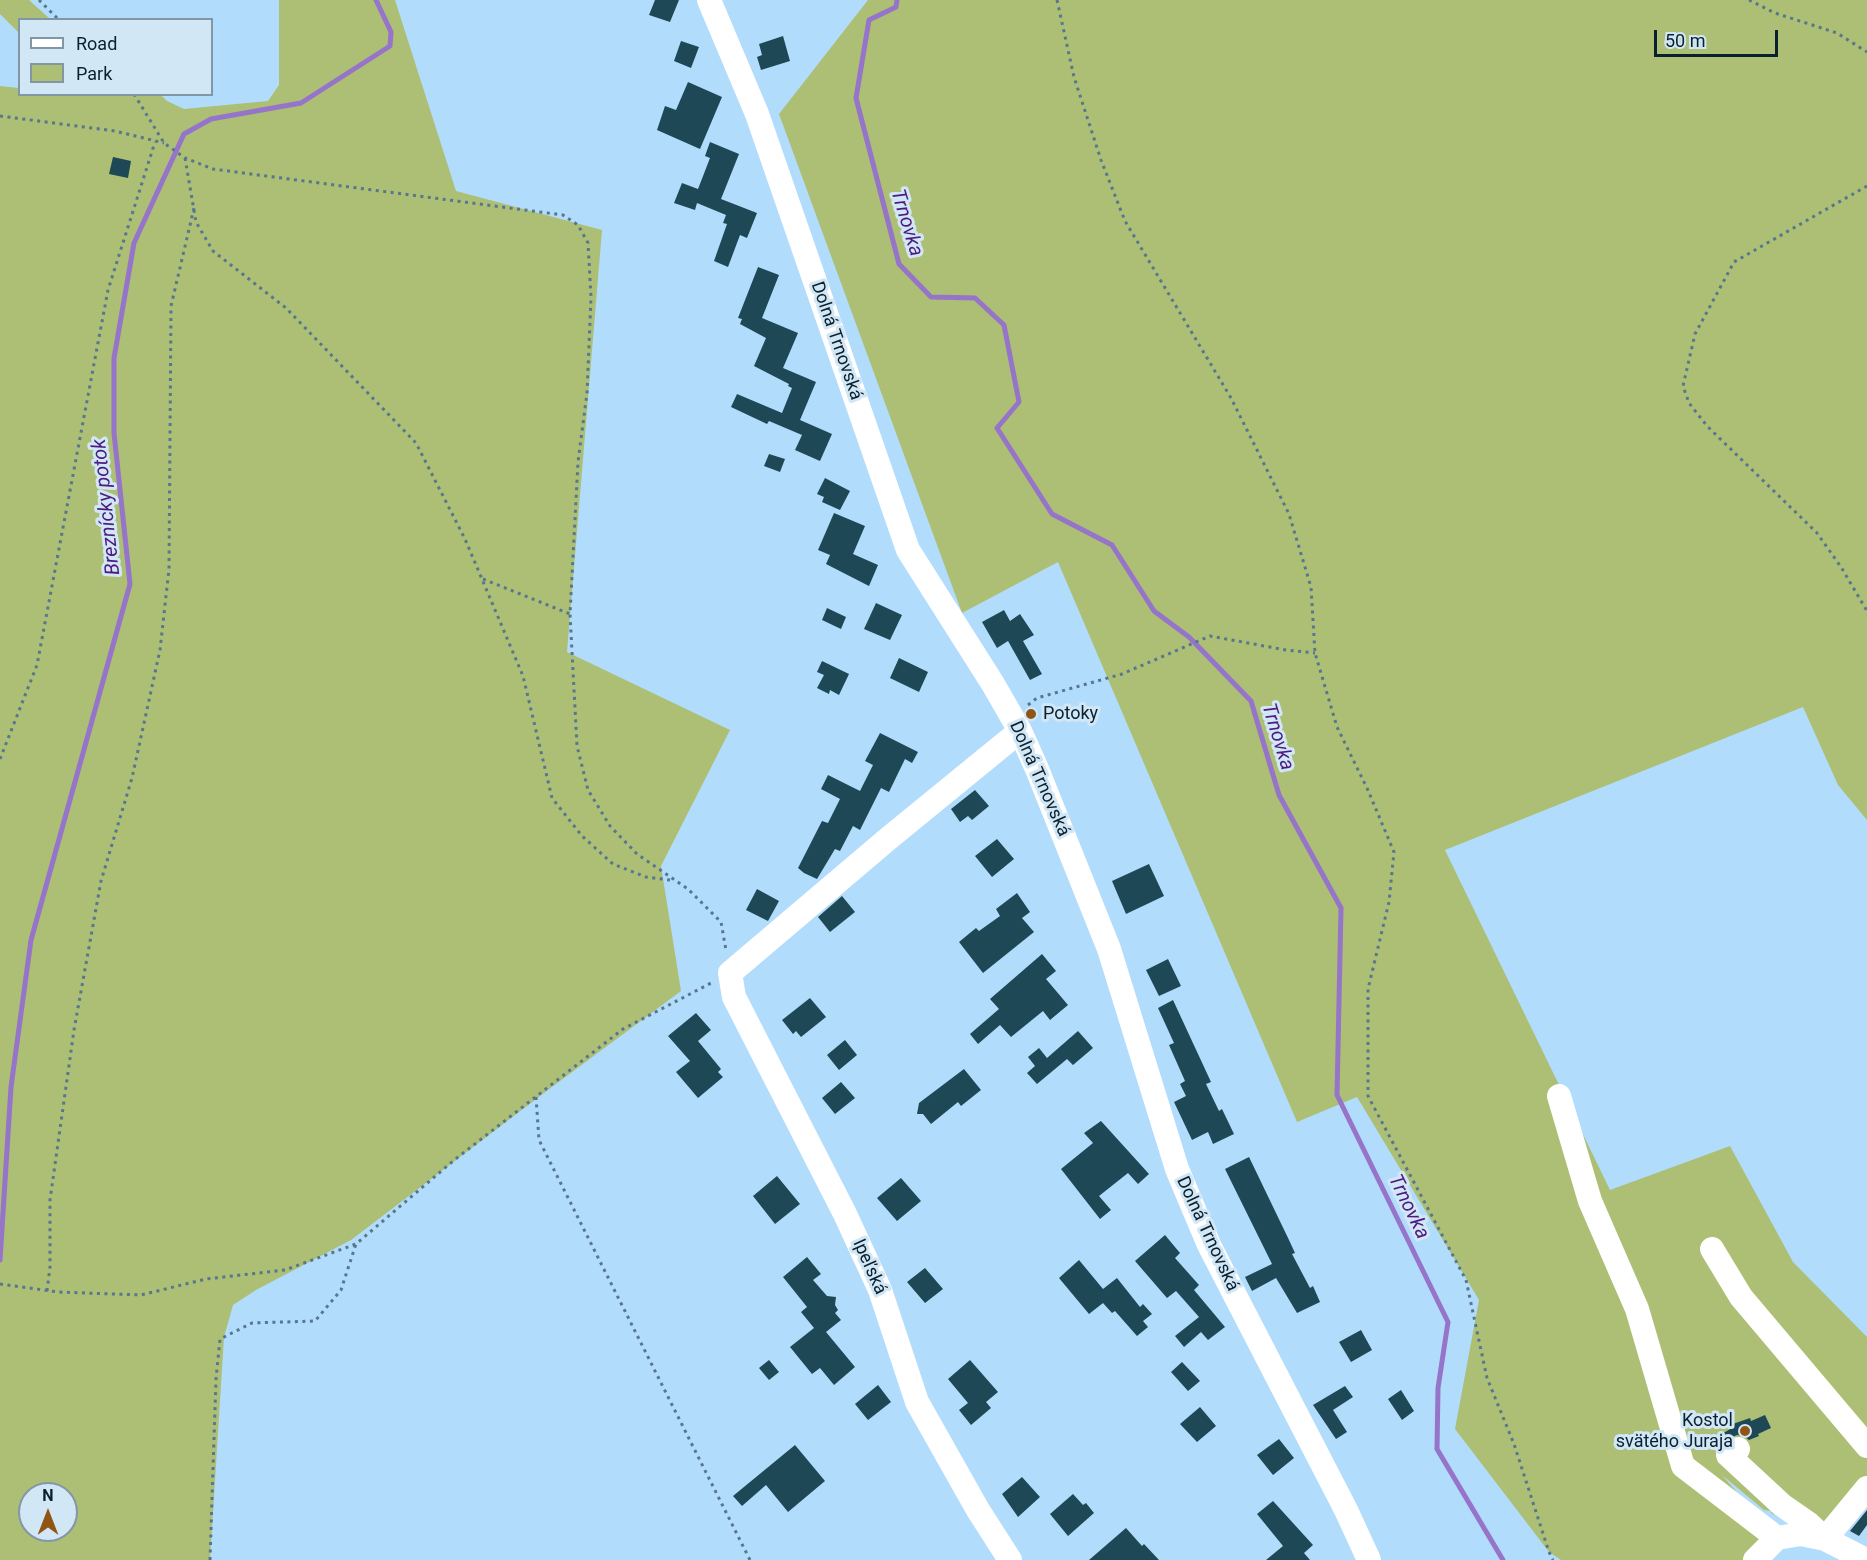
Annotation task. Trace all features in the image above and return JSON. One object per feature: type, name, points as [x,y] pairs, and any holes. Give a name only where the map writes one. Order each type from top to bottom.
[{"type":"street","name":"Dolná Trnovská","points":[[709,0],[757,114],[908,550],[1016,724],[1037,769],[1109,949],[1178,1169],[1209,1245],[1341,1499],[1369,1560]]},
{"type":"street","points":[[730,973],[888,838],[1016,724]]},
{"type":"street","name":"Ipeľská","points":[[730,973],[734,997],[845,1214],[880,1290],[917,1402],[978,1510],[1010,1560]]},
{"type":"street","points":[[1559,1096],[1590,1201],[1637,1309],[1683,1466],[1778,1538]]},
{"type":"street","points":[[1712,1249],[1741,1297],[1867,1446]]},
{"type":"street","points":[[1738,1449],[1728,1455],[1782,1505],[1826,1539],[1866,1560]]},
{"type":"street","points":[[1826,1539],[1867,1488]]},
{"type":"street","points":[[1755,1560],[1778,1538],[1801,1534],[1826,1539]]},
{"type":"path","points":[[39,0],[57,18]]},
{"type":"path","points":[[1057,0],[1074,77],[1101,160],[1125,221],[1231,398],[1290,514],[1311,587],[1315,653],[1337,727],[1367,788],[1394,852],[1389,902],[1368,989],[1368,1096],[1466,1280],[1487,1378],[1514,1444],[1553,1560]]},
{"type":"path","points":[[1749,0],[1775,13],[1837,33],[1867,52]]},
{"type":"path","points":[[0,1284],[47,1291],[141,1294],[206,1279],[285,1270],[356,1244],[453,1161],[623,1029],[730,973],[722,922],[688,890],[637,854],[610,826],[588,790],[577,746],[570,615],[578,462],[586,393],[591,297],[588,243],[578,225],[563,215],[213,169],[185,158],[166,144],[135,96]]},
{"type":"path","points":[[0,116],[115,131],[166,144]]},
{"type":"path","points":[[0,759],[37,665],[108,290],[155,142]]},
{"type":"path","points":[[185,158],[196,222],[213,251],[286,308],[416,443],[465,538],[523,676],[552,798],[582,836],[613,864],[646,877],[673,881]]},
{"type":"path","points":[[1867,186],[1734,262],[1695,334],[1683,386],[1689,403],[1707,426],[1817,533],[1841,567],[1867,611]]},
{"type":"path","points":[[47,1291],[50,1267],[50,1200],[74,1030],[101,881],[132,778],[160,650],[169,569],[171,306],[194,208]]},
{"type":"path","points":[[482,578],[570,615]]},
{"type":"path","points":[[1016,724],[1036,698],[1122,674],[1210,636],[1315,653]]},
{"type":"path","points":[[536,1096],[538,1140],[750,1560]]},
{"type":"path","points":[[210,1560],[216,1379],[220,1339],[252,1323],[315,1321],[341,1290],[356,1244]]},
{"type":"green space","points":[[0,0],[29,0],[49,18],[18,18],[18,32],[0,14]]},
{"type":"green space","points":[[279,0],[395,0],[456,191],[602,230],[567,652],[730,730],[661,866],[681,991],[351,1240],[256,1290],[233,1305],[224,1337],[210,1560],[0,1560],[0,86],[18,88],[18,96],[162,96],[184,109],[268,101],[279,85]]},
{"type":"green space","points":[[868,0],[1867,0],[1867,820],[1838,785],[1803,707],[1445,850],[1610,1190],[1730,1146],[1793,1262],[1867,1337],[1867,1505],[1850,1525],[1805,1530],[1771,1511],[1764,1510],[1722,1475],[1777,1538],[1755,1560],[1561,1560],[1549,1552],[1455,1429],[1479,1300],[1357,1097],[1297,1122],[1058,562],[962,613],[779,114]]},
{"type":"building","points":[[655,0],[679,0],[670,22],[649,15]]},
{"type":"building","points":[[783,36],[790,61],[761,70],[757,57],[762,55],[759,44]]},
{"type":"building","points":[[681,41],[699,47],[691,68],[674,61]]},
{"type":"building","points":[[688,82],[722,97],[700,149],[657,130],[665,106],[676,110]]},
{"type":"building","points":[[710,142],[739,154],[721,199],[757,213],[747,238],[740,235],[728,267],[714,261],[727,224],[723,223],[726,215],[697,203],[695,210],[674,203],[682,183],[698,189],[710,158],[705,156]]},
{"type":"building","points":[[113,157],[131,161],[128,178],[109,174]]},
{"type":"building","points":[[758,267],[779,275],[762,318],[798,333],[783,368],[816,382],[800,420],[832,434],[820,461],[795,450],[802,435],[769,421],[767,424],[731,407],[737,394],[782,413],[792,388],[788,386],[789,384],[754,366],[766,338],[740,324],[742,319],[738,318]]},
{"type":"building","points":[[769,454],[785,459],[780,472],[764,466]]},
{"type":"building","points":[[825,478],[850,491],[840,510],[822,502],[824,497],[817,494]]},
{"type":"building","points":[[834,513],[865,526],[853,554],[878,565],[869,586],[826,564],[830,555],[818,550]]},
{"type":"building","points":[[876,603],[902,615],[890,640],[864,629]]},
{"type":"building","points":[[827,608],[846,617],[841,629],[822,620]]},
{"type":"building","points":[[1004,610],[1010,621],[1020,614],[1034,635],[1023,641],[1042,674],[1030,680],[1008,641],[997,648],[982,622]]},
{"type":"building","points":[[899,658],[928,672],[919,692],[890,678]]},
{"type":"building","points":[[822,661],[849,674],[839,695],[830,690],[829,694],[817,688],[824,675],[817,672]]},
{"type":"building","points":[[880,733],[918,752],[912,763],[905,759],[889,792],[881,788],[860,830],[853,826],[840,851],[835,849],[817,879],[804,873],[798,868],[822,821],[828,823],[840,799],[821,789],[828,775],[860,791],[873,765],[865,761]]},
{"type":"building","points":[[975,790],[989,806],[972,820],[968,816],[960,822],[951,809]]},
{"type":"building","points":[[997,839],[1014,859],[992,877],[975,856]]},
{"type":"building","points":[[1149,864],[1164,896],[1126,914],[1112,881]]},
{"type":"building","points":[[757,889],[779,901],[768,921],[746,910]]},
{"type":"building","points":[[1017,893],[1030,912],[1022,918],[1034,932],[983,973],[959,942],[976,928],[979,931],[1000,916],[996,909]]},
{"type":"building","points":[[842,896],[855,912],[830,932],[818,917]]},
{"type":"building","points":[[1042,954],[1056,971],[1046,979],[1068,1005],[1050,1020],[1043,1011],[1011,1037],[1000,1025],[978,1044],[970,1034],[999,1009],[990,999]]},
{"type":"building","points":[[1168,959],[1181,986],[1159,996],[1146,970]]},
{"type":"building","points":[[810,998],[826,1017],[801,1037],[796,1031],[793,1034],[782,1020]]},
{"type":"building","points":[[1173,1000],[1211,1082],[1206,1084],[1219,1111],[1222,1109],[1234,1134],[1213,1144],[1208,1132],[1192,1140],[1174,1102],[1186,1096],[1180,1084],[1185,1081],[1169,1045],[1174,1043],[1158,1008]]},
{"type":"building","points":[[696,1013],[711,1030],[698,1041],[721,1069],[718,1072],[723,1077],[698,1098],[676,1072],[690,1061],[668,1036]]},
{"type":"building","points":[[1078,1031],[1093,1048],[1073,1065],[1067,1059],[1037,1084],[1027,1073],[1035,1066],[1028,1057],[1039,1048],[1047,1058]]},
{"type":"building","points":[[845,1040],[857,1055],[839,1070],[827,1055]]},
{"type":"building","points":[[964,1069],[981,1090],[961,1106],[958,1102],[931,1124],[923,1114],[917,1114],[919,1103]]},
{"type":"building","points":[[841,1082],[855,1098],[835,1114],[822,1098]]},
{"type":"building","points":[[1101,1121],[1149,1174],[1138,1184],[1128,1173],[1099,1196],[1111,1210],[1100,1219],[1061,1169],[1093,1143],[1084,1133]]},
{"type":"building","points":[[1249,1157],[1295,1253],[1292,1254],[1310,1288],[1313,1286],[1320,1302],[1297,1313],[1276,1278],[1252,1291],[1245,1277],[1272,1264],[1225,1169]]},
{"type":"building","points":[[777,1176],[800,1204],[775,1224],[753,1196]]},
{"type":"building","points":[[901,1178],[921,1201],[897,1221],[877,1198]]},
{"type":"building","points":[[1165,1235],[1180,1253],[1175,1258],[1199,1285],[1194,1290],[1225,1327],[1208,1340],[1201,1332],[1184,1347],[1175,1336],[1199,1317],[1176,1291],[1167,1298],[1135,1261]]},
{"type":"building","points":[[807,1257],[821,1274],[813,1280],[827,1296],[836,1297],[835,1305],[838,1310],[835,1313],[841,1320],[826,1332],[855,1367],[834,1385],[820,1368],[812,1374],[790,1347],[814,1328],[801,1312],[807,1307],[783,1277]]},
{"type":"building","points":[[1079,1260],[1103,1289],[1117,1278],[1140,1307],[1143,1304],[1152,1314],[1143,1321],[1148,1327],[1137,1336],[1115,1311],[1112,1313],[1103,1303],[1089,1314],[1059,1278]]},
{"type":"building","points":[[925,1268],[943,1289],[925,1303],[907,1282]]},
{"type":"building","points":[[1361,1330],[1372,1350],[1351,1362],[1339,1342]]},
{"type":"building","points":[[769,1360],[779,1372],[769,1380],[759,1368]]},
{"type":"building","points":[[970,1360],[998,1392],[986,1402],[991,1408],[971,1425],[959,1410],[968,1403],[948,1379]]},
{"type":"building","points":[[1182,1362],[1200,1381],[1188,1391],[1171,1372]]},
{"type":"building","points":[[878,1385],[891,1402],[868,1420],[855,1404]]},
{"type":"building","points":[[1345,1386],[1353,1397],[1333,1410],[1347,1432],[1336,1439],[1313,1405]]},
{"type":"building","points":[[1401,1390],[1414,1411],[1402,1420],[1388,1399]]},
{"type":"building","points":[[1200,1407],[1216,1426],[1197,1442],[1180,1424]]},
{"type":"building","name":"Kostol svätého Juraja","points":[[1765,1415],[1771,1428],[1758,1434],[1759,1436],[1749,1440],[1737,1435],[1723,1441],[1720,1435],[1732,1428],[1730,1425],[1750,1418],[1751,1421]]},
{"type":"building","points":[[1279,1439],[1294,1458],[1273,1475],[1257,1455]]},
{"type":"building","points":[[795,1445],[825,1481],[788,1512],[766,1485],[742,1506],[733,1496]]},
{"type":"building","points":[[1022,1477],[1040,1497],[1018,1517],[1002,1494]]},
{"type":"building","points":[[1073,1494],[1083,1505],[1086,1503],[1094,1513],[1068,1536],[1050,1514]]},
{"type":"building","points":[[1273,1501],[1313,1545],[1304,1553],[1310,1560],[1266,1560],[1283,1546],[1257,1514]]},
{"type":"building","points":[[1867,1510],[1867,1525],[1859,1536],[1850,1531]]},
{"type":"building","points":[[1126,1528],[1159,1560],[1089,1560]]},
{"type":"waterway","name":"Breznícky potok","points":[[0,1260],[11,1087],[31,940],[130,584],[114,433],[114,358],[134,243],[184,134],[211,119],[301,103],[390,46],[391,32],[376,0]]},
{"type":"waterway","name":"Trnovka","points":[[897,0],[896,7],[869,20],[856,98],[899,264],[931,297],[975,298],[1004,325],[1019,402],[997,428],[1052,514],[1112,545],[1154,611],[1189,637],[1251,701],[1279,795],[1341,908],[1337,1095],[1448,1322],[1438,1388],[1437,1449],[1503,1560]]},
{"type":"place","name":"Potoky","points":[[1031,714]]},
{"type":"place","name":"Kostol svätého Juraja","points":[[1745,1431]]}]
